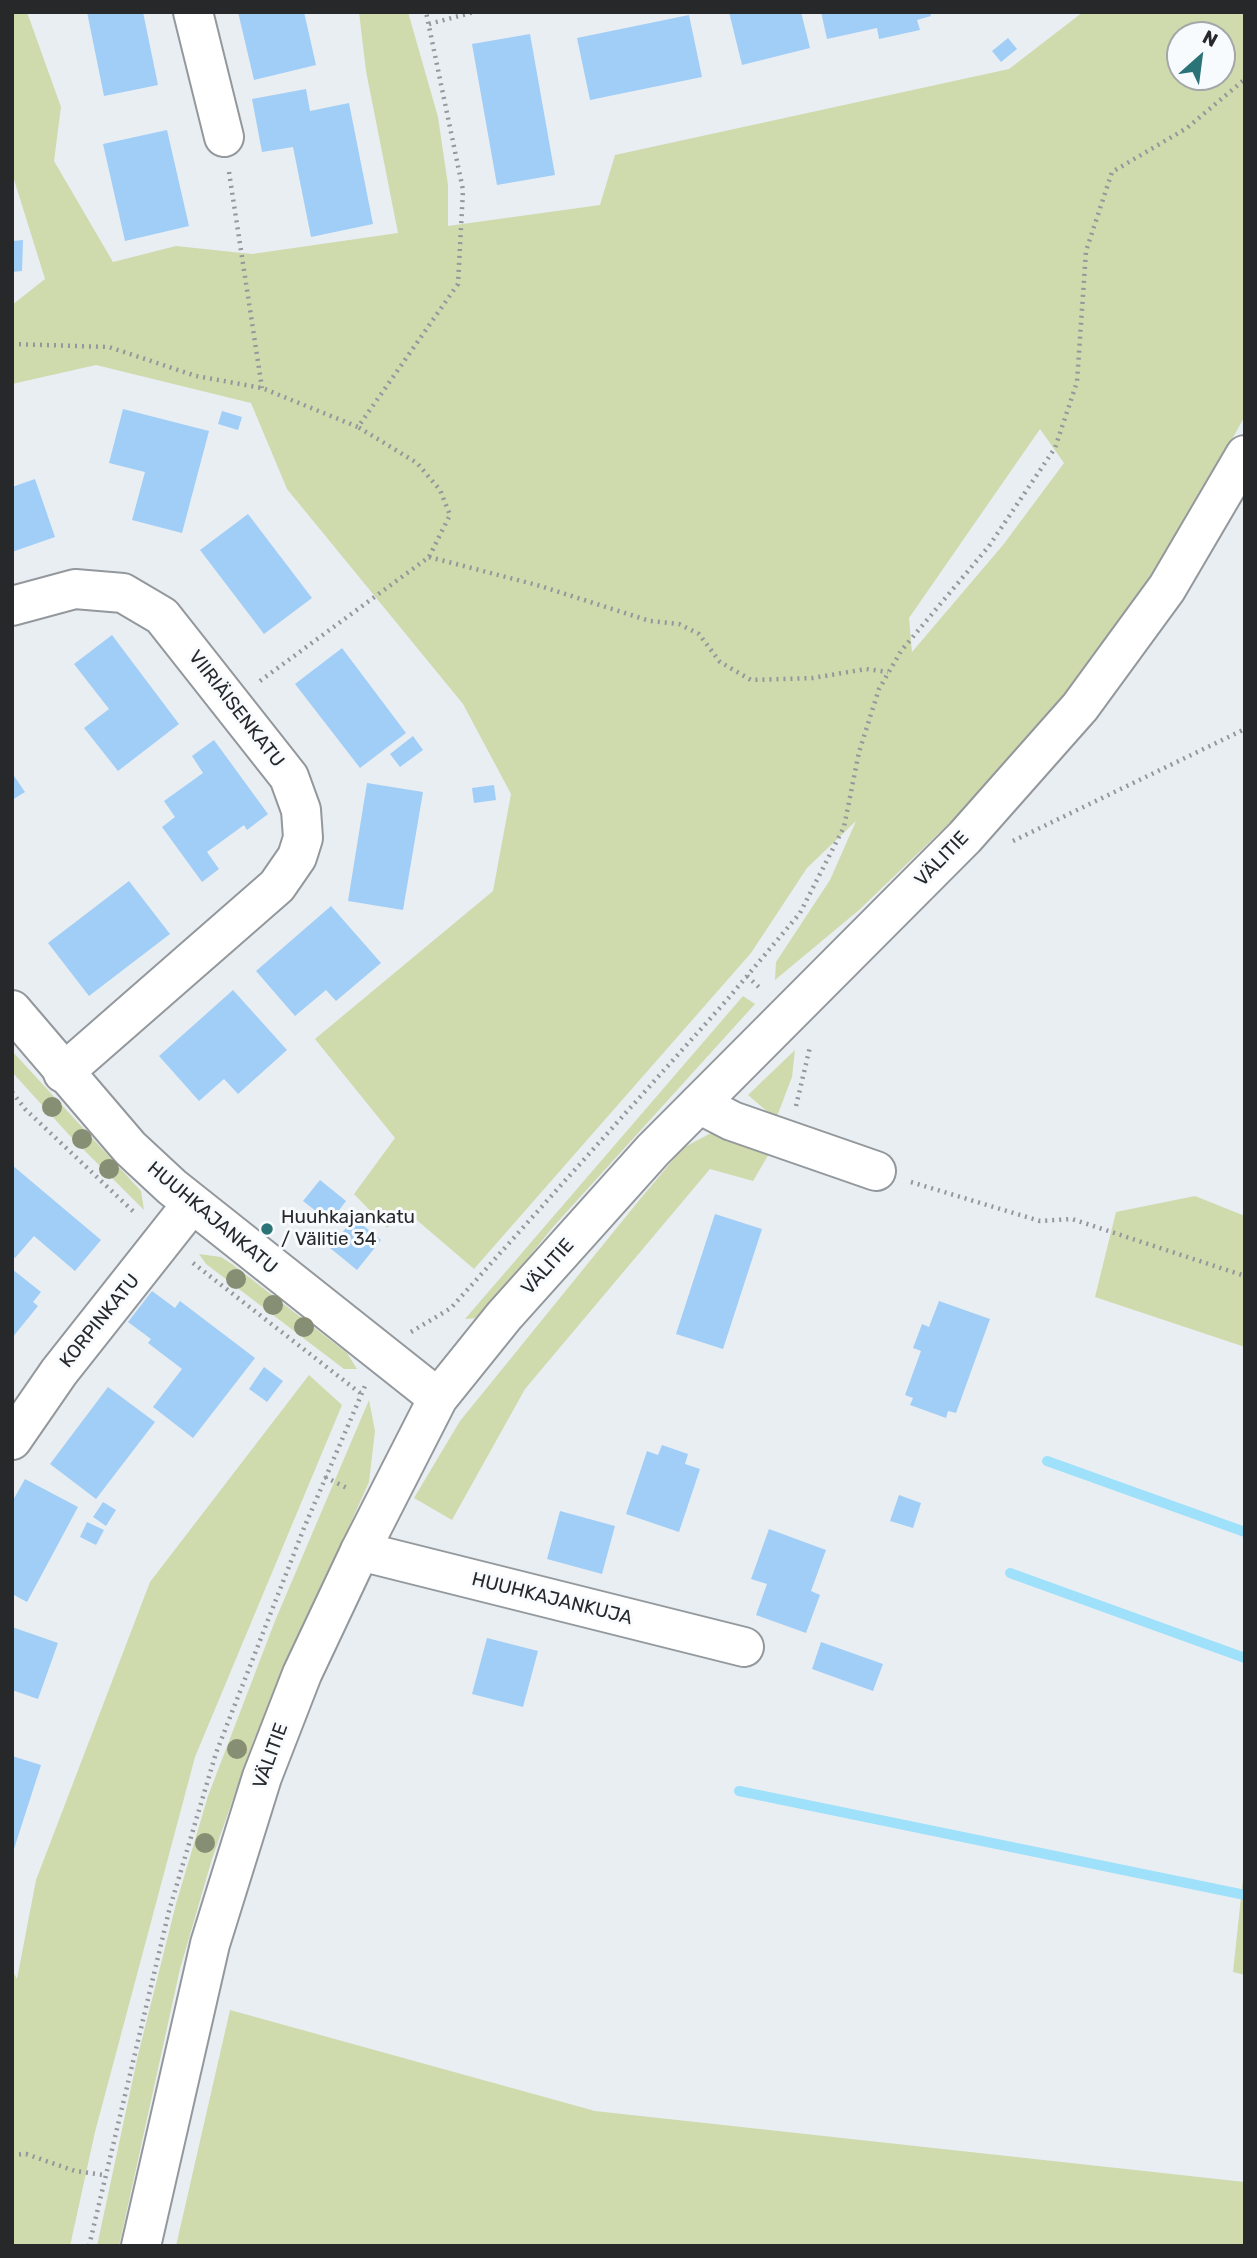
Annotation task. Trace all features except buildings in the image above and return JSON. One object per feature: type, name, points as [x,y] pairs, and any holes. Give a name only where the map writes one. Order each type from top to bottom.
[{"type":"street","points":[[193,12],[224,137]]},
{"type":"street","name":"VÄLITIE","points":[[141,2246],[209,1944],[262,1777],[302,1674],[360,1551],[438,1398],[504,1316],[653,1150],[965,837],[1080,707],[1167,588],[1245,455]]},
{"type":"street","name":"VIIRIÄISENKATU","points":[[12,606],[75,589],[123,593],[162,616],[289,777],[301,810],[303,838],[297,857],[277,886],[63,1073]]},
{"type":"street","name":"HUUHKAJANKATU","points":[[12,1010],[63,1073],[130,1148],[191,1205],[438,1398]]},
{"type":"street","points":[[699,1104],[732,1121],[876,1171]]},
{"type":"street","name":"KORPINKATU","points":[[12,1440],[59,1372],[191,1205]]},
{"type":"street","name":"HUUHKAJANKUJA","points":[[360,1551],[744,1647]]},
{"type":"path","points":[[358,427],[458,284],[463,190],[426,12]]},
{"type":"path","points":[[429,24],[474,12]]},
{"type":"path","points":[[89,2246],[169,1911],[216,1753],[360,1393],[383,1356],[404,1336],[451,1308],[726,1001],[800,913],[844,827],[859,752],[879,689],[888,672],[901,651],[989,546],[1055,448],[1077,382],[1086,251],[1112,172],[1187,128],[1245,79]]},
{"type":"path","points":[[224,137],[262,388]]},
{"type":"path","points":[[12,344],[109,347],[196,376],[262,388],[358,427],[417,463],[440,491],[450,515],[429,557],[231,702]]},
{"type":"path","points":[[429,557],[537,584],[650,621],[680,624],[699,634],[720,662],[751,680],[813,678],[866,669],[888,672]]},
{"type":"path","points":[[1004,846],[1245,729]]},
{"type":"path","points":[[876,1171],[1040,1221],[1072,1219],[1245,1276]]},
{"type":"path","points":[[12,2155],[26,2154],[75,2171],[104,2175]]},
{"type":"green space","points":[[12,12],[26,12],[28,15],[61,107],[54,161],[113,262],[176,246],[252,254],[398,233],[366,71],[359,12],[408,12],[438,117],[448,185],[448,226],[600,205],[615,155],[1009,69],[1083,12],[1245,12],[1245,416],[1175,541],[1070,688],[993,781],[859,910],[775,980],[776,962],[830,880],[856,821],[807,868],[751,953],[474,1269],[405,1210],[387,1228],[354,1194],[395,1138],[315,1039],[493,891],[511,794],[463,704],[287,489],[251,403],[96,365],[12,384],[12,305],[45,279],[12,173]],"holes":[[[1040,429],[1064,463],[1003,545],[912,652],[909,618]]]},
{"type":"green space","points":[[743,996],[755,1004],[553,1227],[480,1318],[465,1319]]},
{"type":"green space","points":[[795,1050],[792,1077],[776,1119],[748,1095]]},
{"type":"green space","points":[[12,1051],[141,1191],[144,1210],[71,1137],[12,1072]]},
{"type":"green space","points":[[713,1132],[773,1147],[753,1181],[710,1169],[525,1389],[452,1520],[414,1498],[460,1421],[641,1198],[683,1148]]},
{"type":"green space","points":[[1195,1196],[1245,1216],[1245,1347],[1095,1297],[1116,1212]]},
{"type":"green space","points":[[199,1254],[221,1257],[232,1264],[347,1353],[357,1369],[344,1369],[206,1264]]},
{"type":"green space","points":[[309,1375],[342,1405],[195,1757],[95,2132],[70,2246],[12,2246],[12,1970],[17,1979],[36,1880],[150,1582]]},
{"type":"green space","points":[[369,1400],[375,1431],[369,1482],[254,1739],[212,1859],[180,1969],[119,2246],[97,2246],[138,2055],[176,1904],[208,1796],[275,1621]]},
{"type":"green space","points":[[1245,1860],[1245,1975],[1233,1972]]},
{"type":"green space","points":[[230,2010],[595,2111],[1245,2182],[1245,2246],[176,2246]]},
{"type":"waterway","points":[[1047,1461],[1245,1532]]},
{"type":"waterway","points":[[1010,1573],[1245,1658]]},
{"type":"waterway","points":[[739,1791],[1245,1895]]},
{"type":"place","name":"Huuhkajankatu / Välitie 34","points":[[267,1229]]}]
